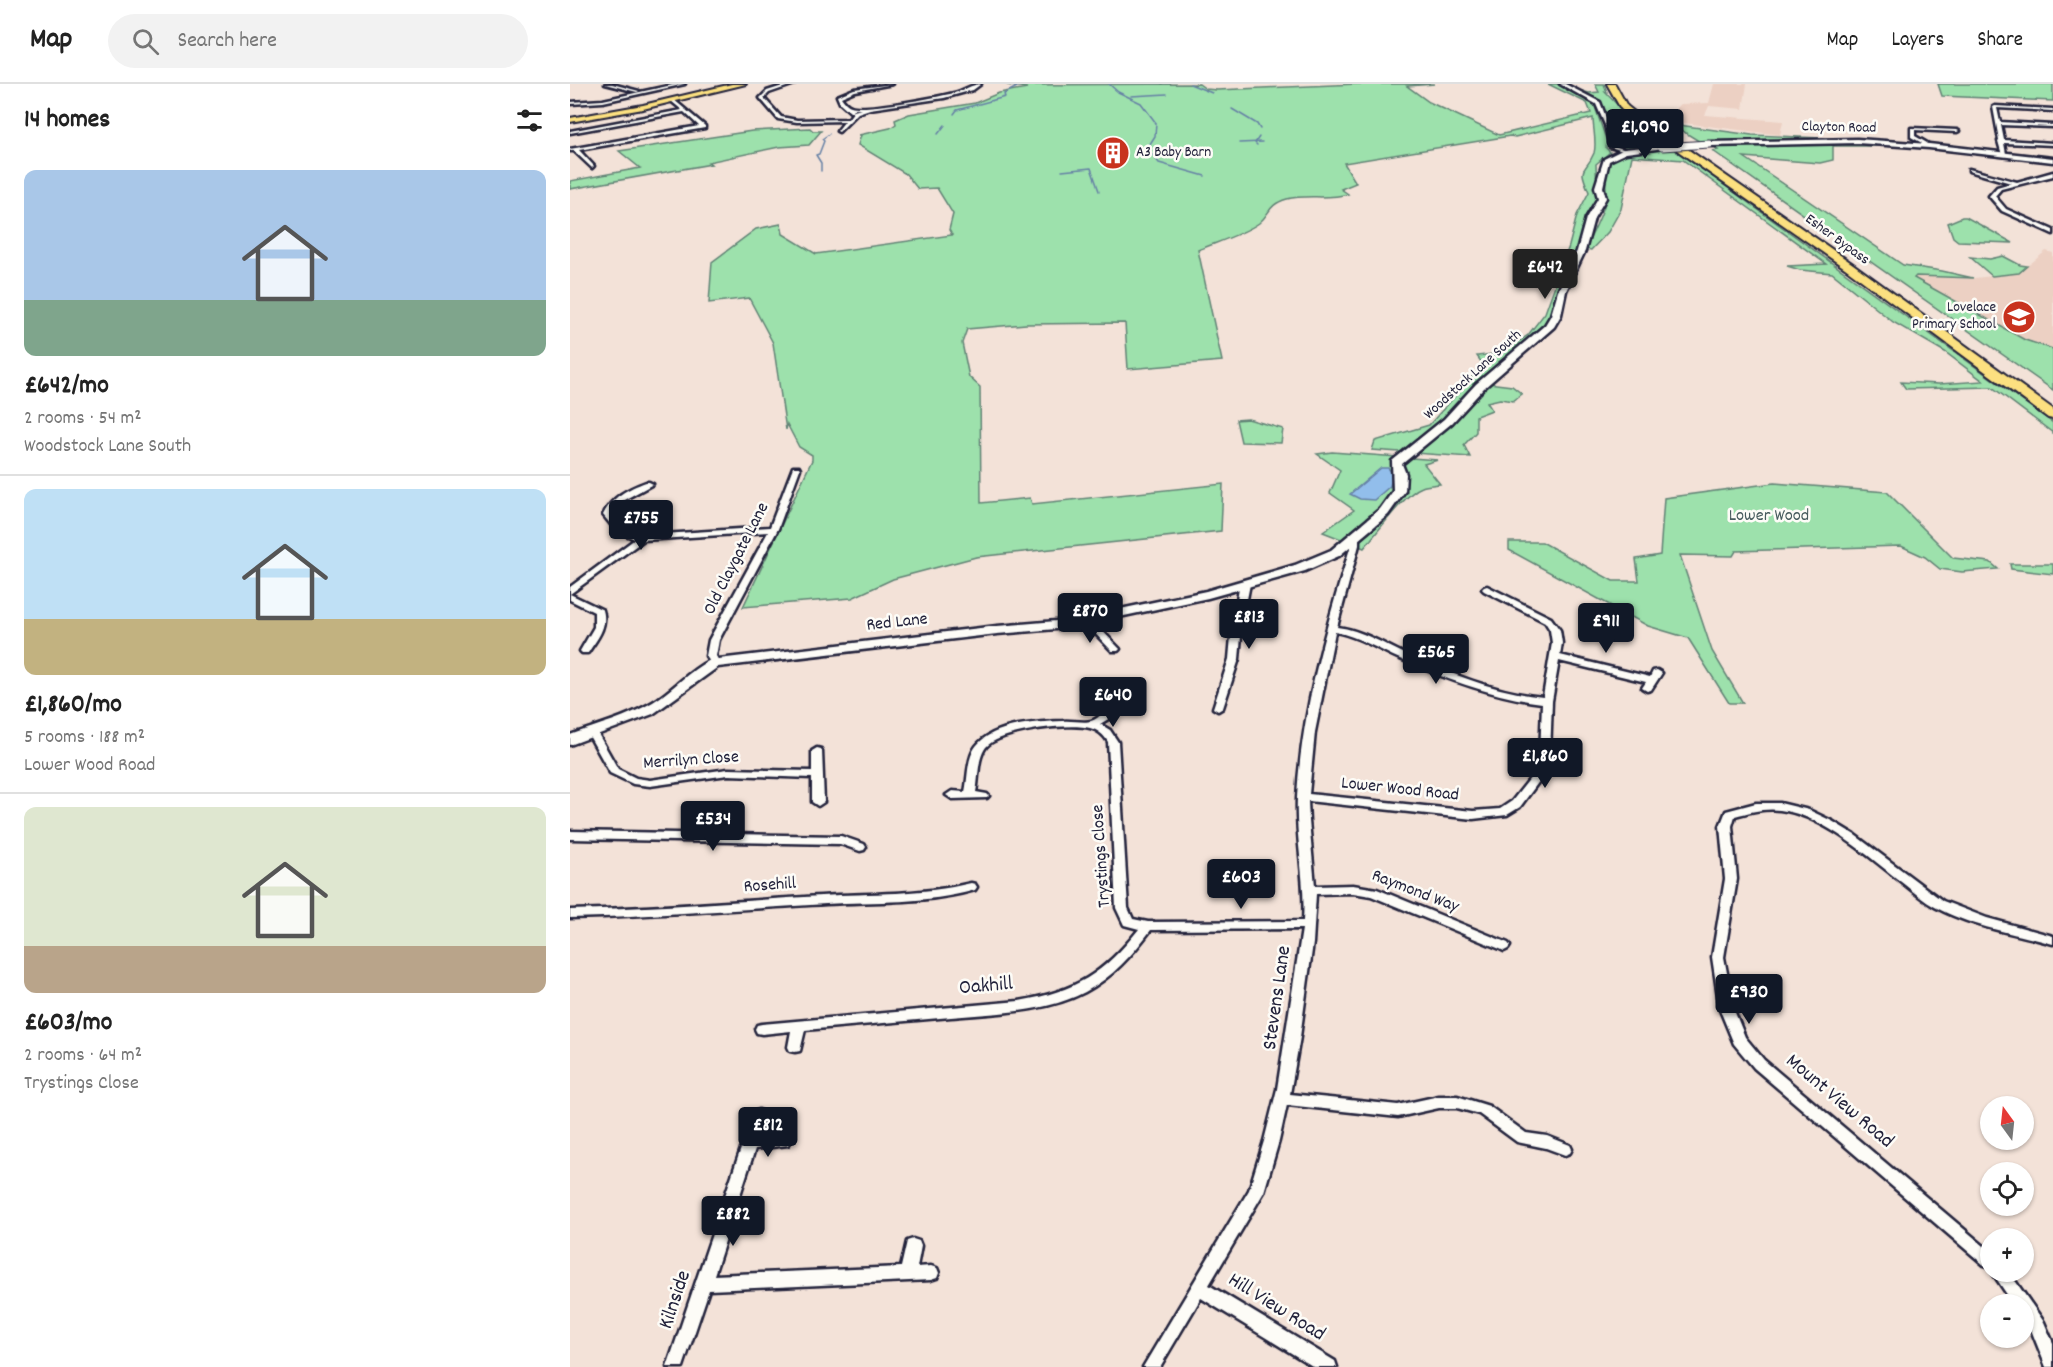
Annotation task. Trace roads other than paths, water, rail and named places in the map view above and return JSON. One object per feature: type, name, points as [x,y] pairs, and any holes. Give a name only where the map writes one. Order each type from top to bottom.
[{"type":"highway","points":[[570,119],[734,84]]},
{"type":"highway","points":[[570,119],[673,100],[742,84]]},
{"type":"highway","name":"Esher Bypass","points":[[1611,84],[1624,108],[1634,116],[1768,209],[2053,415]]},
{"type":"highway","name":"Esher Bypass","points":[[1623,84],[1634,103],[1650,117],[2053,400]]},
{"type":"street","points":[[607,84],[642,93]]},
{"type":"street","points":[[570,103],[603,101],[683,84]]},
{"type":"street","points":[[793,84],[768,92],[762,98],[780,118],[797,121],[848,120]]},
{"type":"street","points":[[891,84],[854,90],[838,96],[853,110],[953,94],[975,88],[979,84]]},
{"type":"street","points":[[1562,84],[1598,103],[1607,125],[1612,147],[1624,151]]},
{"type":"street","points":[[573,150],[703,128],[673,100]]},
{"type":"street","points":[[2004,154],[1995,107],[2053,110]]},
{"type":"street","points":[[839,131],[853,110]]},
{"type":"street","points":[[570,132],[684,111]]},
{"type":"street","points":[[1997,123],[2053,126]]},
{"type":"street","points":[[1923,145],[1925,143],[1913,137],[1913,129],[1954,132]]},
{"type":"street","name":"Clayton Road","points":[[1624,151],[1709,144],[1843,141],[1923,145],[2053,160]]},
{"type":"street","points":[[2000,141],[2053,144]]},
{"type":"street","points":[[573,150],[592,167]]},
{"type":"street","name":"Woodstock Lane South","points":[[1355,537],[1384,512],[1399,491],[1400,474],[1396,463],[1448,421],[1480,386],[1549,327],[1556,315],[1562,291],[1582,250],[1590,218],[1602,198],[1599,187],[1604,164],[1610,157],[1624,151]]},
{"type":"street","points":[[1971,170],[2016,183]]},
{"type":"street","points":[[2053,174],[2016,183],[1993,193],[1992,196],[1999,206],[2053,232]]},
{"type":"street","name":"Old Claygate Lane","points":[[715,663],[711,656],[714,640],[774,529],[796,469]]},
{"type":"street","points":[[649,484],[632,490],[619,499],[607,515],[615,528],[642,538],[774,529]]},
{"type":"street","name":"Red Lane","points":[[570,740],[656,706],[699,671],[715,663],[1088,621],[1245,584],[1300,568],[1335,553],[1355,537]]},
{"type":"street","name":"Stevens Lane","points":[[1151,1367],[1256,1192],[1282,1099],[1296,1020],[1308,925],[1310,890],[1302,797],[1307,751],[1332,629],[1355,537]]},
{"type":"street","points":[[570,591],[642,538]]},
{"type":"street","points":[[1335,553],[1351,557]]},
{"type":"street","points":[[1218,708],[1234,659],[1245,584]]},
{"type":"street","name":"Lower Wood Road","points":[[1302,797],[1473,815],[1503,812],[1516,804],[1542,766],[1545,756],[1547,701],[1555,657],[1556,635],[1548,620],[1486,590]]},
{"type":"street","points":[[570,597],[598,610],[601,618],[598,630],[585,651]]},
{"type":"street","points":[[1088,621],[1115,649]]},
{"type":"street","points":[[1332,629],[1354,633],[1436,671],[1524,698],[1547,701]]},
{"type":"street","points":[[1555,657],[1651,680]]},
{"type":"street","points":[[970,795],[974,762],[978,751],[991,738],[1020,729],[1073,724],[1092,725],[1106,716],[1113,708]]},
{"type":"street","name":"Trystings Close","points":[[1092,725],[1109,734],[1113,742],[1122,908],[1125,919],[1133,925],[1148,926],[1308,925]]},
{"type":"street","name":"Merrilyn Close","points":[[592,732],[614,771],[633,781],[650,783],[728,772],[817,775]]},
{"type":"street","points":[[979,732],[991,738]]},
{"type":"street","points":[[817,751],[818,802]]},
{"type":"street","points":[[952,795],[983,796]]},
{"type":"street","name":"Mount View Road","points":[[1980,1252],[1759,1064],[1739,1041],[1727,1010],[1718,957],[1731,879],[1726,826],[1731,814],[1746,807],[1765,805],[1798,810],[1825,820],[1942,906],[2053,940]]},
{"type":"street","points":[[570,835],[841,840],[860,846]]},
{"type":"street","name":"Rosehill","points":[[570,914],[646,913],[826,900],[943,895],[972,887]]},
{"type":"street","name":"Raymond Way","points":[[1310,890],[1353,889],[1373,892],[1504,946]]},
{"type":"street","name":"Oakhill","points":[[762,1029],[1020,1006],[1055,1000],[1088,986],[1111,968],[1130,950],[1148,926]]},
{"type":"street","points":[[795,1047],[799,1027]]},
{"type":"street","points":[[1282,1099],[1398,1111],[1439,1102],[1457,1102],[1484,1110],[1522,1137],[1565,1149]]},
{"type":"street","name":"Kilnside","points":[[675,1367],[759,1116]]},
{"type":"street","points":[[750,1143],[783,1141]]},
{"type":"street","points":[[908,1274],[913,1246]]},
{"type":"street","points":[[703,1283],[931,1273]]},
{"type":"street","name":"Hill View Road","points":[[1200,1288],[1329,1367]]},
{"type":"street","points":[[2034,1321],[2053,1363]]},
{"type":"water","points":[[1381,468],[1388,468],[1393,474],[1390,486],[1374,500],[1360,499],[1350,494]]},
{"type":"waterway","points":[[954,114],[957,110],[1005,97],[1004,94],[1022,84]]},
{"type":"waterway","points":[[1109,84],[1118,92],[1141,103],[1156,123],[1155,136],[1148,147]]},
{"type":"waterway","points":[[1190,84],[1212,93]]},
{"type":"waterway","points":[[1131,96],[1167,94]]},
{"type":"waterway","points":[[1232,109],[1257,124],[1260,129]]},
{"type":"waterway","points":[[938,134],[945,125]]},
{"type":"waterway","points":[[821,171],[821,163],[816,155],[819,154],[824,141],[822,139],[829,134]]},
{"type":"waterway","points":[[1255,142],[1259,137]]},
{"type":"waterway","points":[[1239,143],[1255,142]]},
{"type":"waterway","points":[[1255,142],[1262,142]]},
{"type":"waterway","points":[[1149,150],[1159,163],[1205,176]]},
{"type":"waterway","points":[[1062,171],[1091,168],[1099,191]]},
{"type":"place","name":"A3 Baby Barn","points":[[1113,153]]},
{"type":"place","name":"Lovelace Primary School","points":[[2019,317]]},
{"type":"park label","name":"Lower Wood","points":[[1769,516]]}]
